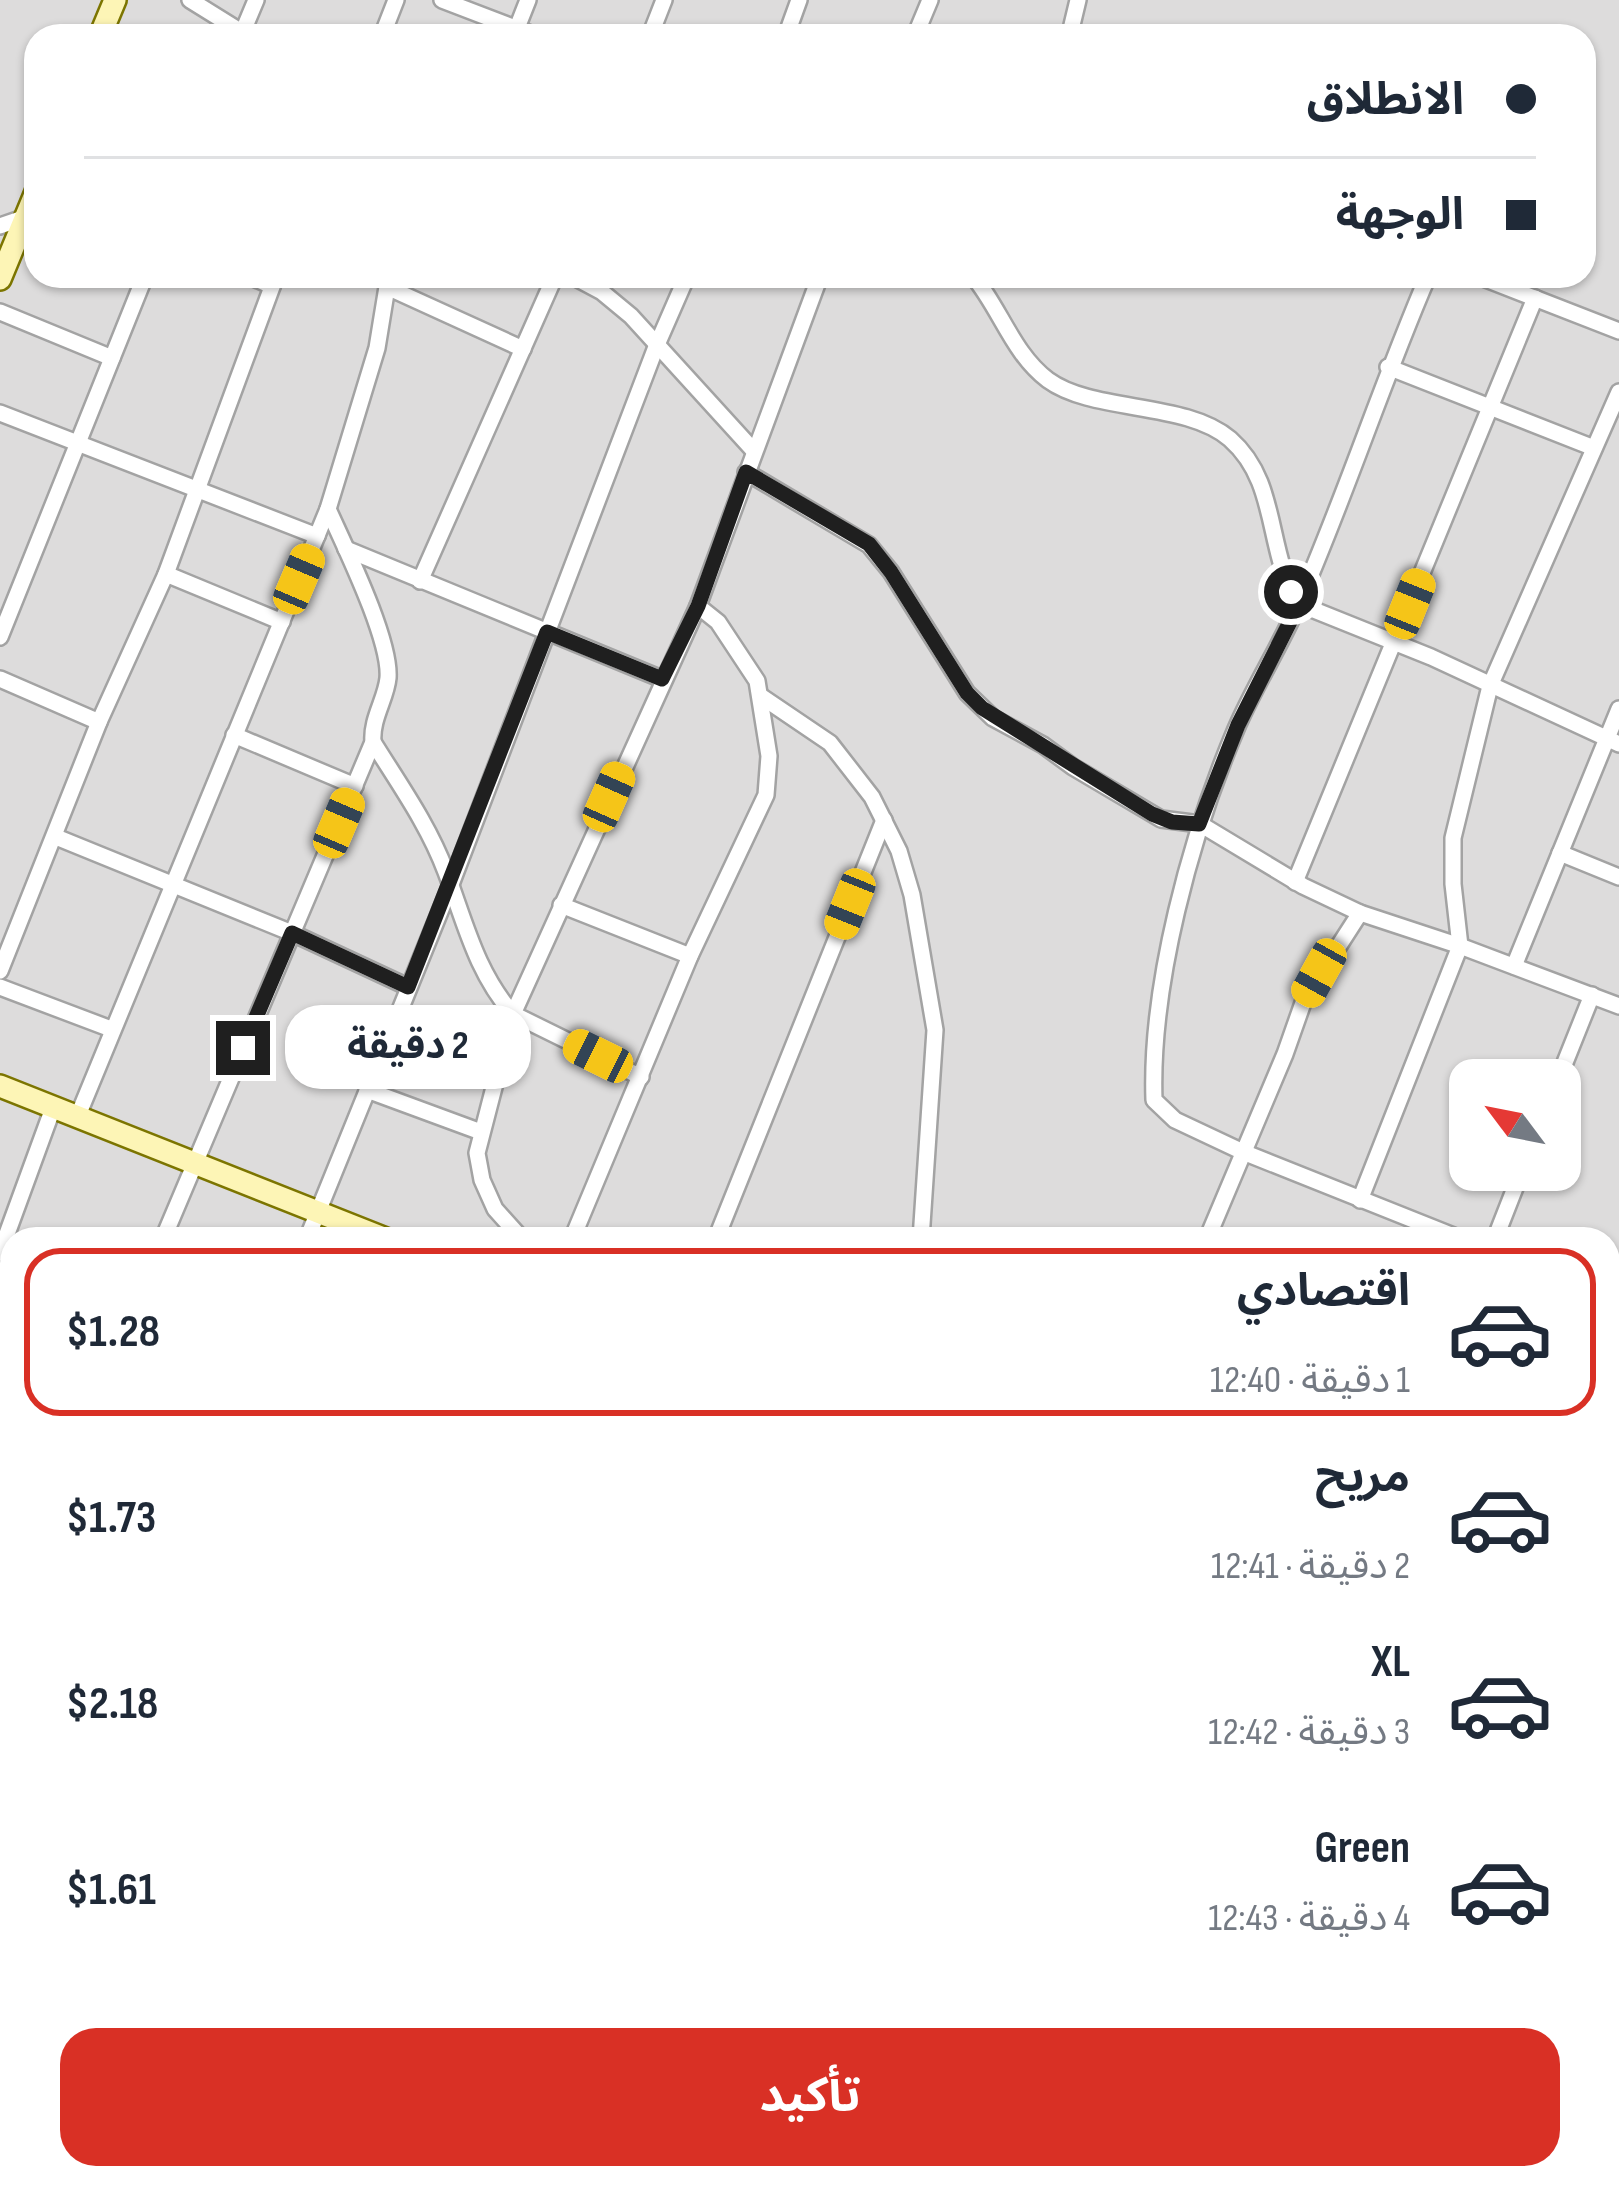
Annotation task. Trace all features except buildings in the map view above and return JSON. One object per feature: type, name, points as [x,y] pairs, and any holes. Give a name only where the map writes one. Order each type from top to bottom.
[{"type":"street","points":[[190,0],[227,24]]},
{"type":"street","points":[[442,0],[497,24]]},
{"type":"street","points":[[0,279],[24,222]]},
{"type":"street","points":[[0,637],[140,288]]},
{"type":"street","points":[[0,971],[100,722],[166,574],[271,288]]},
{"type":"street","points":[[77,1118],[328,509],[377,348],[384,288]]},
{"type":"street","points":[[399,288],[523,349]]},
{"type":"street","points":[[420,580],[550,288]]},
{"type":"street","points":[[594,288],[631,316],[754,451]]},
{"type":"street","points":[[311,1227],[450,887],[682,288]]},
{"type":"street","points":[[511,1227],[495,1209],[477,1153],[513,1014],[698,606],[815,288]]},
{"type":"street","points":[[981,288],[1018,347],[1051,382],[1083,396],[1188,420],[1228,437],[1255,468],[1268,496],[1276,559],[1299,604],[1613,741]]},
{"type":"street","points":[[1423,288],[1299,604],[1238,725],[1199,824],[1178,909],[1152,1056],[1154,1100],[1175,1120],[1431,1227]]},
{"type":"street","points":[[1509,288],[1619,331]]},
{"type":"street","points":[[1295,882],[1535,298]]},
{"type":"street","points":[[0,312],[112,358]]},
{"type":"street","points":[[1388,368],[1594,448]]},
{"type":"street","points":[[1360,1199],[1460,946],[1454,838],[1490,686],[1619,392]]},
{"type":"street","points":[[0,412],[317,536]]},
{"type":"street","points":[[746,472],[869,544],[967,693],[994,718],[1161,819],[1199,824],[1295,882],[1360,913],[1619,1006]]},
{"type":"street","points":[[168,1227],[373,742],[388,680],[386,660],[328,509]]},
{"type":"street","points":[[346,549],[662,679]]},
{"type":"street","points":[[166,574],[282,622]]},
{"type":"street","points":[[577,1227],[691,956],[766,795],[769,756],[757,681],[718,622],[698,606]]},
{"type":"street","points":[[0,680],[100,722]]},
{"type":"street","points":[[761,697],[830,743],[872,797],[899,851],[912,895],[934,1030],[922,1227]]},
{"type":"street","points":[[1514,966],[1613,741],[1619,709]]},
{"type":"street","points":[[234,735],[355,786]]},
{"type":"street","points":[[373,742],[412,799],[481,968],[513,1014],[641,1077]]},
{"type":"street","points":[[721,1227],[884,820]]},
{"type":"street","points":[[56,836],[292,933],[408,987]]},
{"type":"street","points":[[1560,853],[1619,877]]},
{"type":"street","points":[[561,904],[691,956]]},
{"type":"street","points":[[1212,1227],[1304,1000],[1360,913]]},
{"type":"street","points":[[0,987],[111,1029]]},
{"type":"street","points":[[1566,1059],[1592,995]]},
{"type":"street","points":[[0,1086],[355,1227]]},
{"type":"street","points":[[367,1090],[481,1132]]},
{"type":"street","points":[[9,1227],[53,1108]]},
{"type":"street","points":[[1500,1227],[1514,1191]]},
{"type":"shaded area","points":[[0,0],[1619,0],[1619,1227],[0,1227]]},
{"type":"route","points":[[243,1048],[292,933],[408,987],[547,632],[662,679],[698,606],[746,472],[869,544],[967,693],[994,718],[1172,822],[1199,824],[1238,725],[1299,604],[1291,592]]}]
